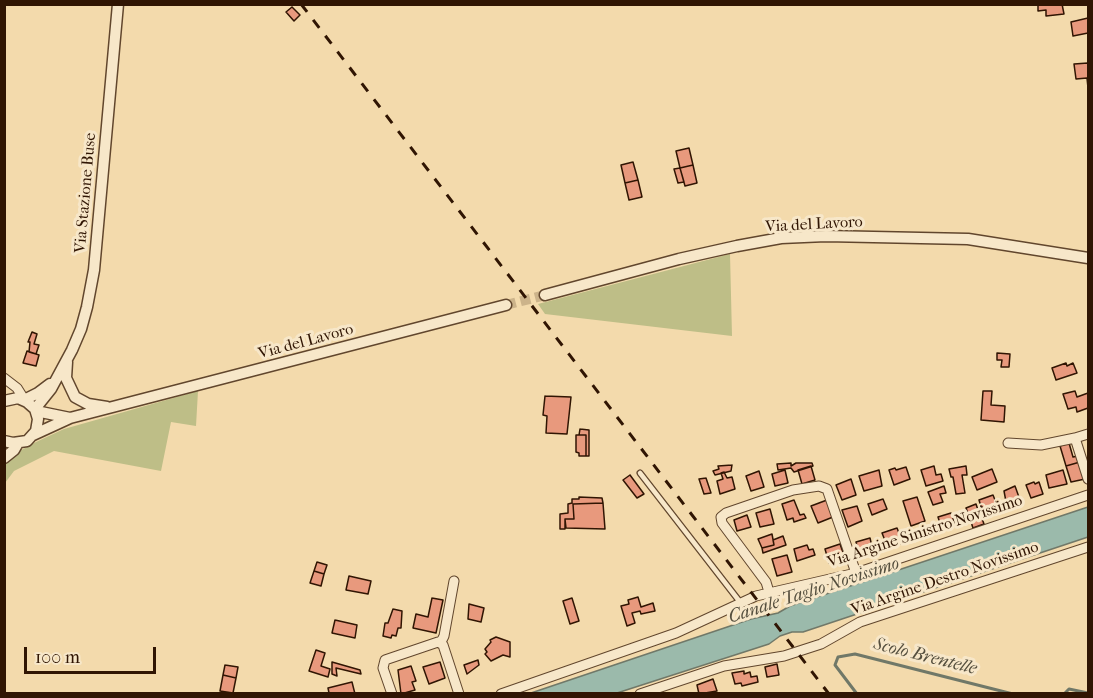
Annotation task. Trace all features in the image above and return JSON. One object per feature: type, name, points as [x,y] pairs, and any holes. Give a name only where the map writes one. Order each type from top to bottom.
[{"type":"street","name":"Via Stazione Buse","points":[[35,410],[51,389],[67,360],[85,318],[94,270],[118,4]]},
{"type":"street","name":"Via del Lavoro","points":[[545,295],[679,259],[781,238],[826,236],[968,239],[1089,258]]},
{"type":"street","name":"Via del Lavoro","points":[[4,458],[14,450],[18,443],[27,441],[33,435],[70,418],[506,305]]},
{"type":"street","name":"Via del Lavoro","points":[[67,360],[66,378],[75,397],[88,404],[113,408]]},
{"type":"street","name":"Via Stazione Buse","points":[[23,400],[44,389],[56,377]]},
{"type":"street","points":[[4,378],[17,388],[23,400],[35,410],[38,423],[33,435]]},
{"type":"street","points":[[4,401],[23,400]]},
{"type":"street","name":"Via del Lavoro","points":[[35,410],[70,418]]},
{"type":"street","points":[[1008,443],[1041,445],[1089,434]]},
{"type":"street","points":[[1075,438],[1089,479]]},
{"type":"street","points":[[4,441],[18,443]]},
{"type":"street","points":[[769,592],[766,582],[722,523],[721,517],[726,513],[793,490],[819,486],[828,489],[856,573]]},
{"type":"street","name":"Via Argine Sinistro Novissimo","points":[[501,693],[676,633],[740,602],[769,592],[856,573],[1089,495]]},
{"type":"street","name":"Via Argine Destro Novissimo","points":[[640,693],[724,666],[784,656],[821,644],[860,622],[1089,547]]},
{"type":"street","points":[[441,642],[454,581]]},
{"type":"street","points":[[392,693],[383,668],[385,660],[435,642],[441,642]]},
{"type":"street","points":[[441,642],[459,693]]},
{"type":"lane","points":[[640,473],[740,602]]},
{"type":"green space","points":[[730,254],[732,336],[545,314],[538,304]]},
{"type":"green space","points":[[198,391],[196,426],[171,422],[161,471],[54,451],[14,471],[5,483],[5,463],[14,454],[36,442],[64,429]]},
{"type":"shaded area","points":[[1088,507],[1088,537],[803,632],[792,632],[780,636],[769,644],[617,693],[531,693],[751,619],[778,613],[790,606]]},
{"type":"building","points":[[1038,4],[1062,4],[1064,14],[1046,16],[1046,10],[1038,11]]},
{"type":"building","points":[[292,7],[300,15],[294,21],[286,12]]},
{"type":"building","points":[[1088,18],[1088,33],[1073,36],[1071,22]]},
{"type":"building","points":[[1088,63],[1088,88],[1087,78],[1076,79],[1074,64]]},
{"type":"building","points":[[689,148],[693,165],[680,168],[676,151]]},
{"type":"building","points":[[633,162],[638,180],[625,183],[621,165]]},
{"type":"building","points":[[693,165],[697,183],[685,186],[680,168]]},
{"type":"building","points":[[680,168],[684,182],[678,183],[674,169]]},
{"type":"building","points":[[638,180],[642,197],[629,200],[625,183]]},
{"type":"building","points":[[32,332],[37,334],[34,344],[39,345],[36,354],[29,352],[30,342],[28,342]]},
{"type":"building","points":[[27,351],[39,355],[36,366],[23,363]]},
{"type":"building","points":[[997,353],[1010,354],[1009,367],[1001,367],[1002,360],[997,360]]},
{"type":"building","points":[[1066,363],[1067,366],[1073,363],[1077,373],[1056,380],[1052,368]]},
{"type":"building","points":[[983,391],[992,391],[991,405],[1005,406],[1004,422],[981,420]]},
{"type":"building","points":[[1075,391],[1077,397],[1088,393],[1088,408],[1077,412],[1076,407],[1068,409],[1063,394]]},
{"type":"building","points":[[545,396],[571,397],[567,434],[546,433],[547,416],[543,415]]},
{"type":"building","points":[[580,429],[589,430],[589,456],[586,456],[586,435],[579,435]]},
{"type":"building","points":[[576,435],[586,435],[586,456],[579,456],[576,452]]},
{"type":"building","points":[[1069,443],[1073,457],[1078,456],[1080,462],[1066,466],[1060,446]]},
{"type":"building","points":[[1080,462],[1085,479],[1071,482],[1066,466]]},
{"type":"building","points":[[791,463],[791,466],[796,463],[812,463],[813,466],[794,472],[791,468],[778,470],[777,464]]},
{"type":"building","points":[[732,465],[731,471],[715,475],[713,471],[719,469],[718,466]]},
{"type":"building","points":[[811,466],[815,480],[802,484],[798,470]]},
{"type":"building","points":[[934,466],[936,475],[941,474],[943,481],[926,486],[921,470]]},
{"type":"building","points":[[966,466],[967,475],[962,475],[965,493],[956,494],[949,469]]},
{"type":"building","points":[[906,467],[910,479],[894,485],[889,470]]},
{"type":"building","points":[[992,469],[997,482],[977,490],[972,477]]},
{"type":"building","points":[[785,470],[788,483],[775,486],[772,474]]},
{"type":"building","points":[[879,470],[882,486],[864,491],[859,476]]},
{"type":"building","points":[[1063,470],[1067,484],[1049,488],[1046,475]]},
{"type":"building","points":[[759,471],[764,487],[751,491],[746,476]]},
{"type":"building","points":[[724,472],[727,478],[732,477],[735,489],[720,494],[717,481],[723,479],[721,473]]},
{"type":"building","points":[[630,475],[644,494],[637,498],[623,480]]},
{"type":"building","points":[[706,478],[711,493],[704,494],[699,479]]},
{"type":"building","points":[[851,479],[856,495],[842,500],[836,485]]},
{"type":"building","points":[[1034,482],[1035,484],[1039,482],[1043,494],[1031,498],[1026,485]]},
{"type":"building","points":[[944,486],[946,493],[940,494],[943,502],[933,505],[928,492]]},
{"type":"building","points":[[1015,486],[1020,500],[1012,502],[1013,505],[1007,507],[1004,491]]},
{"type":"building","points":[[993,495],[999,510],[983,513],[979,500]]},
{"type":"building","points":[[579,497],[602,498],[603,503],[573,504],[574,519],[565,519],[565,529],[560,529],[560,514],[568,513],[568,504],[572,503],[572,499],[579,499]]},
{"type":"building","points":[[917,497],[925,521],[911,526],[903,501]]},
{"type":"building","points":[[883,499],[887,509],[872,515],[868,504]]},
{"type":"building","points":[[794,500],[800,515],[804,514],[806,518],[794,522],[793,518],[787,520],[782,504]]},
{"type":"building","points":[[827,500],[833,517],[818,523],[811,506]]},
{"type":"building","points":[[603,503],[605,529],[566,528],[565,519],[574,519],[573,504]]},
{"type":"building","points":[[976,504],[980,516],[970,519],[966,508]]},
{"type":"building","points":[[857,506],[862,521],[848,527],[842,510]]},
{"type":"building","points":[[770,509],[774,524],[760,527],[756,513]]},
{"type":"building","points":[[951,513],[955,524],[942,530],[938,517]]},
{"type":"building","points":[[747,515],[751,527],[737,531],[734,520]]},
{"type":"building","points":[[981,516],[984,524],[973,528],[970,519]]},
{"type":"building","points":[[897,528],[903,543],[888,548],[882,533]]},
{"type":"building","points":[[772,534],[774,545],[762,548],[758,539]]},
{"type":"building","points":[[783,536],[786,545],[763,553],[762,548],[774,545],[773,540]]},
{"type":"building","points":[[870,538],[873,551],[859,554],[856,542]]},
{"type":"building","points":[[840,544],[845,558],[829,563],[825,549]]},
{"type":"building","points":[[807,545],[809,550],[813,549],[815,555],[797,561],[794,549]]},
{"type":"building","points":[[787,555],[792,572],[777,576],[772,559]]},
{"type":"building","points":[[317,562],[327,565],[324,574],[314,571]]},
{"type":"building","points":[[314,571],[324,574],[321,586],[310,583]]},
{"type":"building","points":[[349,576],[371,581],[368,594],[346,590]]},
{"type":"building","points":[[638,597],[641,607],[653,603],[655,611],[632,613],[635,623],[627,626],[621,606],[629,604],[628,600]]},
{"type":"building","points":[[432,598],[443,600],[436,633],[413,628],[416,614],[428,617]]},
{"type":"building","points":[[572,598],[579,621],[570,624],[563,601]]},
{"type":"building","points":[[469,604],[484,608],[481,622],[468,619]]},
{"type":"building","points":[[393,609],[402,611],[401,628],[398,628],[396,636],[392,635],[391,638],[383,636],[385,623],[388,623]]},
{"type":"building","points":[[335,620],[357,625],[355,638],[332,633]]},
{"type":"building","points":[[496,637],[510,642],[510,657],[503,655],[491,661],[485,654],[487,652],[485,649],[491,642],[490,640]]},
{"type":"building","points":[[316,650],[325,653],[321,666],[330,669],[328,677],[309,671]]},
{"type":"building","points":[[478,660],[479,665],[467,674],[464,665]]},
{"type":"building","points":[[332,662],[360,670],[361,674],[336,668],[337,676],[332,674]]},
{"type":"building","points":[[440,662],[445,678],[429,684],[423,667]]},
{"type":"building","points":[[777,664],[779,675],[767,677],[765,667]]},
{"type":"building","points":[[225,665],[238,667],[236,678],[223,675]]},
{"type":"building","points":[[411,666],[416,681],[412,682],[415,690],[401,694],[398,670]]},
{"type":"building","points":[[744,671],[744,674],[750,672],[751,677],[757,676],[758,682],[742,686],[741,683],[735,684],[732,673]]},
{"type":"building","points":[[223,675],[236,678],[233,693],[220,691]]},
{"type":"building","points":[[713,679],[717,691],[699,694],[697,685]]},
{"type":"building","points":[[352,682],[355,694],[327,694],[329,693],[328,688]]},
{"type":"waterway","name":"Scolo Brentelle","points":[[857,694],[835,665],[838,657],[855,654],[1013,694]]},
{"type":"waterway","name":"Scolo Brentelle","points":[[1064,694],[1069,689],[1088,693]]},
{"type":"tunnel","points":[[506,305],[545,295]]},
{"type":"railway","points":[[301,4],[829,694]]},
{"type":"water label","name":"Canale Taglio Novissimo","points":[[814,591]]}]
